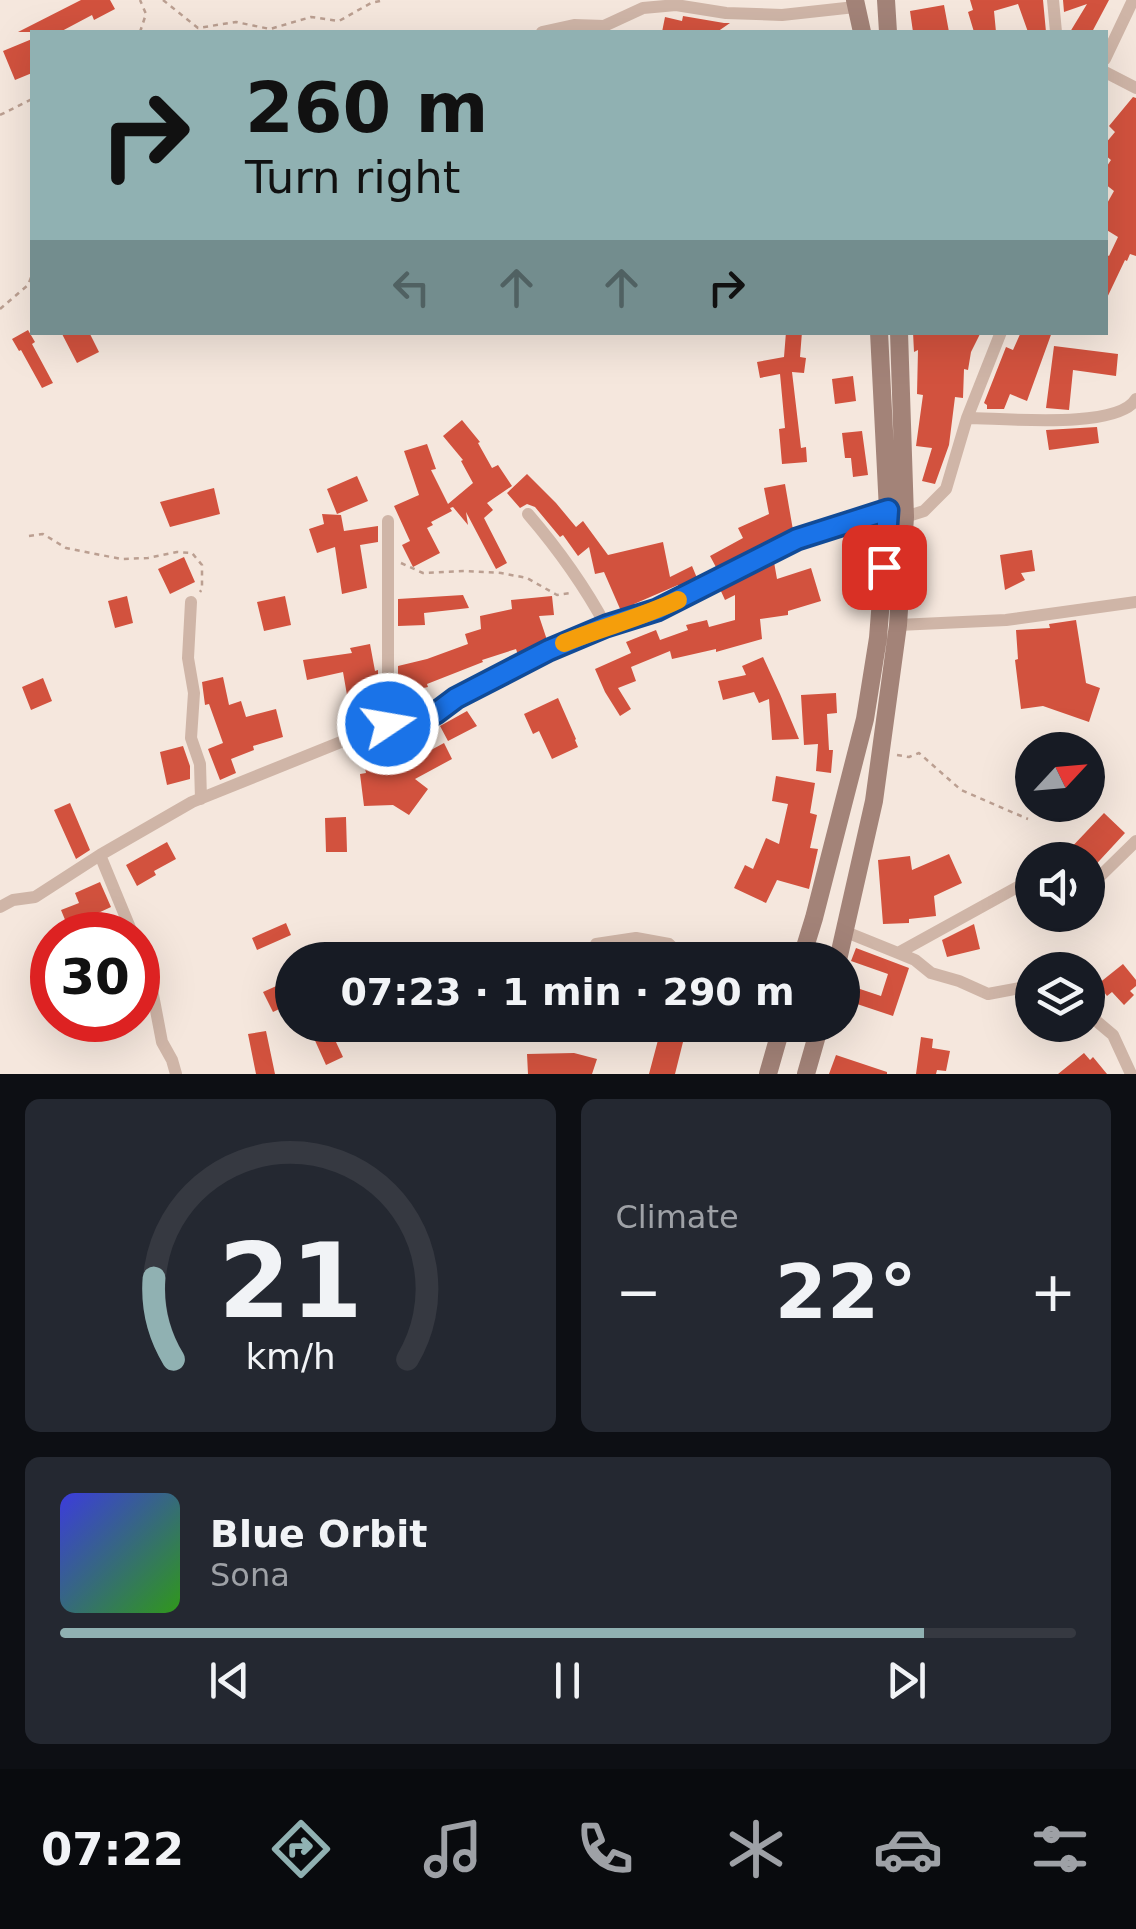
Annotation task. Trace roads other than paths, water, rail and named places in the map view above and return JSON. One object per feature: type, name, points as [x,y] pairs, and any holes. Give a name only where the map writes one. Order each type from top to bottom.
[{"type":"main road","points":[[886,0],[888,30]]},
{"type":"main road","points":[[855,3],[862,30]]},
{"type":"main road","points":[[807,942],[866,718],[897,514],[879,335]]},
{"type":"main road","points":[[843,942],[874,801],[898,625],[899,335]]},
{"type":"main road","points":[[768,1074],[777,1042]]},
{"type":"main road","points":[[806,1074],[815,1042]]},
{"type":"street","points":[[1053,0],[1056,30]]},
{"type":"street","points":[[1108,53],[1134,0]]},
{"type":"street","points":[[551,30],[574,25],[604,26],[642,8],[676,5],[782,15],[855,3]]},
{"type":"street","points":[[1108,74],[1136,88]]},
{"type":"street","points":[[0,907],[13,900],[35,898],[100,855],[201,799],[388,724],[394,727],[423,720],[456,698],[549,650],[657,610],[797,539],[897,514],[924,512],[946,489],[967,418],[1000,335]]},
{"type":"street","points":[[967,418],[1093,420],[1135,408]]},
{"type":"street","points":[[528,514],[556,546],[606,626]]},
{"type":"street","points":[[388,521],[388,724]]},
{"type":"street","points":[[191,602],[191,738],[200,764],[201,799]]},
{"type":"street","points":[[898,625],[1006,620],[1136,602]]},
{"type":"street","points":[[1105,871],[1136,841]]},
{"type":"street","points":[[100,855],[123,912]]},
{"type":"street","points":[[898,953],[1015,888]]},
{"type":"street","points":[[846,932],[914,960],[931,974],[988,994],[1015,989]]},
{"type":"street","points":[[609,942],[636,938],[658,942]]},
{"type":"street","points":[[1105,1028],[1113,1035],[1131,1074]]},
{"type":"street","points":[[160,1032],[176,1074]]}]
